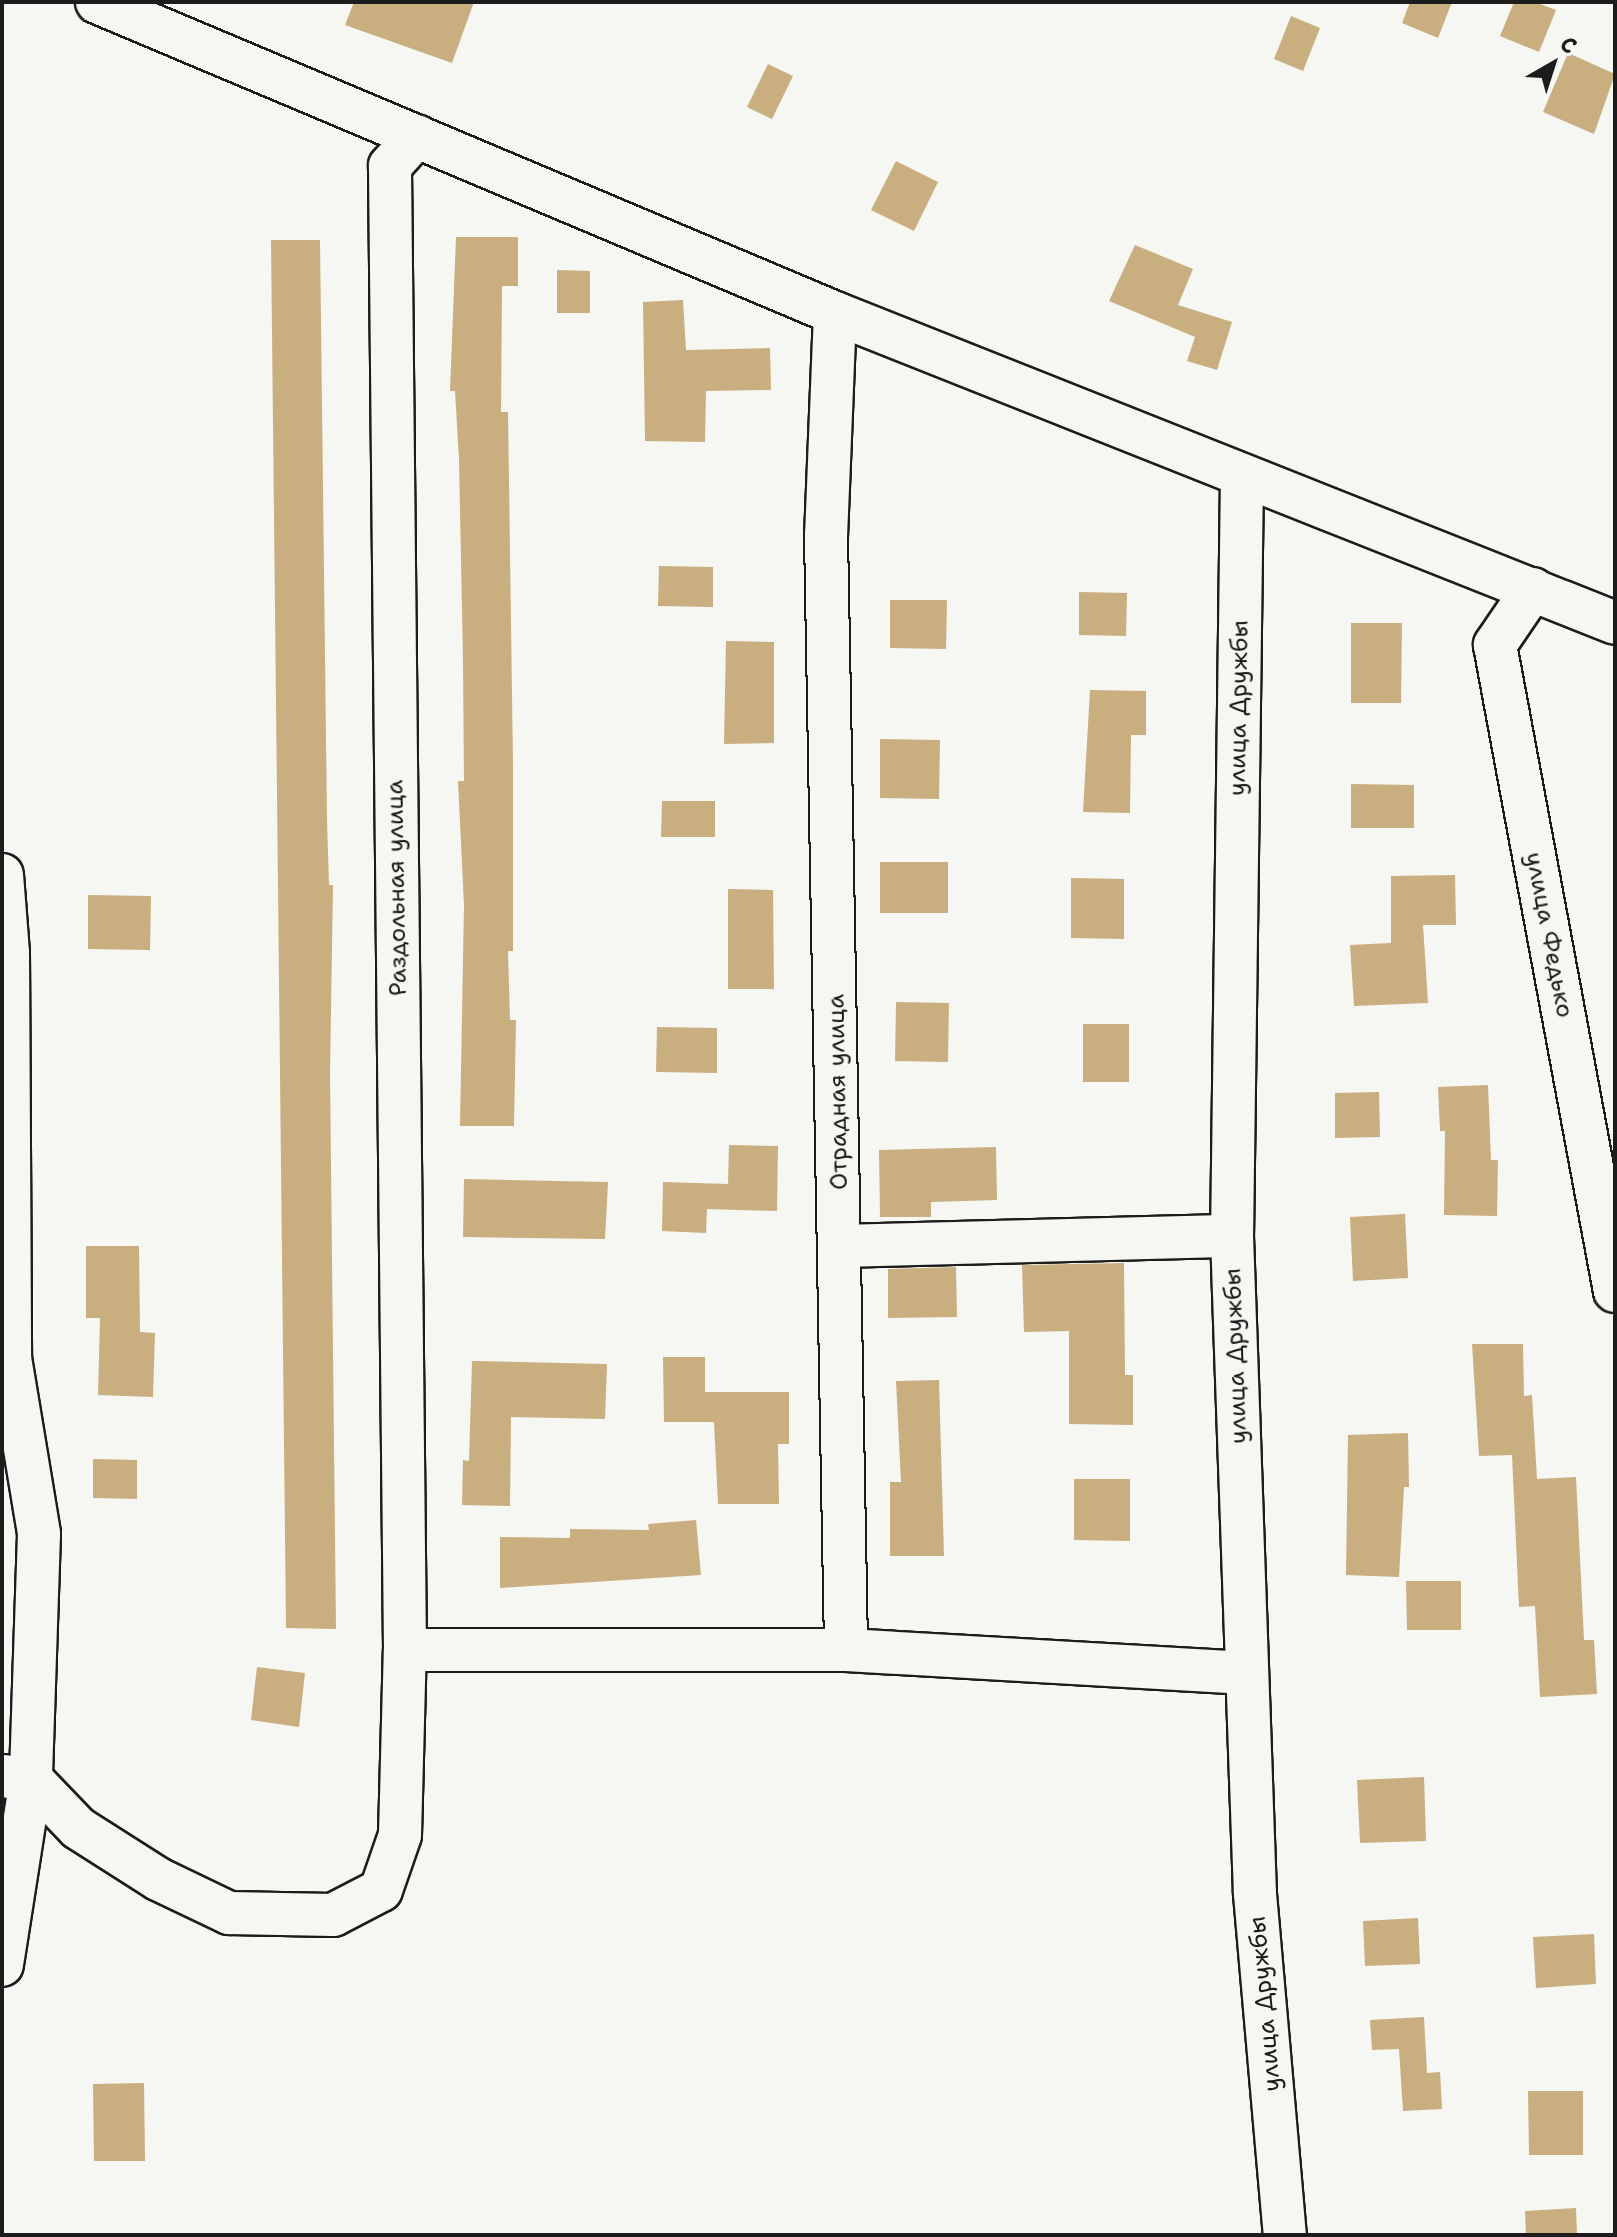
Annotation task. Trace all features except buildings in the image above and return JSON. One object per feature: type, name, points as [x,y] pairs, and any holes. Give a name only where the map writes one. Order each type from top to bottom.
[{"type":"street","points":[[97,2],[835,313],[1615,623]]},
{"type":"street","name":"Раздольная улица","points":[[17,1778],[78,1828],[158,1879],[229,1913],[333,1915],[381,1890],[400,1835],[405,1650],[390,166],[417,136]]},
{"type":"street","name":"Отрадная улица","points":[[835,313],[826,535],[842,1246],[846,1650]]},
{"type":"street","name":"улица Дружбы","points":[[1242,476],[1232,1236],[1255,1894],[1285,2235]]},
{"type":"street","name":"улица Федько","points":[[1533,589],[1495,645],[1615,1291]]},
{"type":"street","points":[[2,875],[8,953],[10,1358],[39,1534],[2,1965]]},
{"type":"street","points":[[842,1246],[1232,1236]]},
{"type":"street","points":[[405,1650],[846,1650],[1246,1673]]}]
